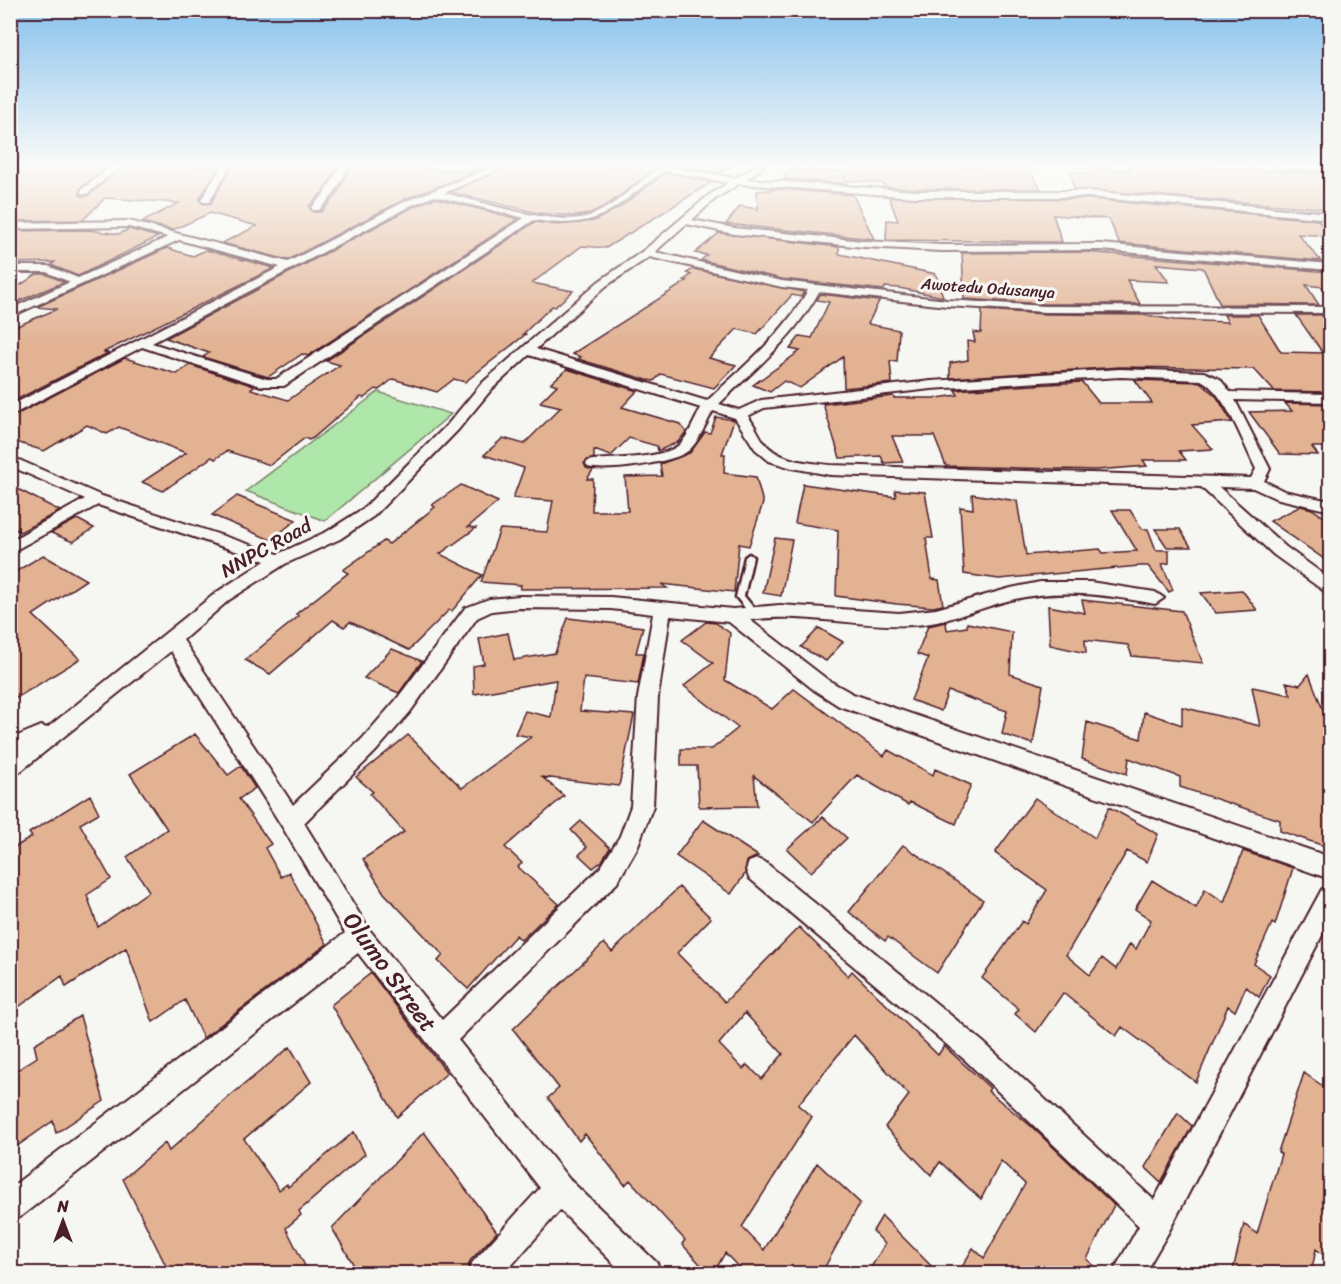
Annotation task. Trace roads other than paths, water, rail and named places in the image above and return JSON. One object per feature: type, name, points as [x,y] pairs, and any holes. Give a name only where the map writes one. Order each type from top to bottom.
[{"type":"street","points":[[136,226],[286,266]]},
{"type":"street","points":[[10,412],[364,226]]},
{"type":"street","points":[[141,342],[266,383],[279,383],[518,226]]},
{"type":"street","name":"NNPC Road","points":[[10,768],[173,639],[223,596],[279,560],[334,535],[369,512],[453,427],[486,387],[603,284],[647,253],[678,226]]},
{"type":"street","points":[[709,226],[735,231],[864,244],[941,248],[1101,247],[1330,267]]},
{"type":"street","points":[[10,314],[177,237]]},
{"type":"street","name":"Awotedu Odusanya","points":[[647,253],[761,280],[1004,308],[1330,310]]},
{"type":"street","points":[[10,268],[48,269],[80,283]]},
{"type":"street","points":[[594,464],[650,459],[676,453],[686,446],[709,405],[785,334],[798,319],[815,288]]},
{"type":"street","points":[[529,351],[740,415],[751,427],[761,447],[778,460],[830,470],[1256,483],[1280,495],[1330,506]]},
{"type":"street","points":[[740,415],[761,404],[801,397],[931,385],[1120,373],[1204,376],[1215,382],[1226,396],[1263,469],[1256,483]]},
{"type":"street","points":[[1226,396],[1330,399]]},
{"type":"street","points":[[10,460],[97,499],[279,560]]},
{"type":"street","points":[[1205,482],[1258,535],[1296,565],[1330,587]]},
{"type":"street","points":[[10,548],[97,499]]},
{"type":"street","points":[[291,821],[369,745],[402,706],[471,613],[489,605],[519,602],[611,603],[733,616],[753,612],[922,618],[947,614],[1024,591],[1053,588],[1087,587],[1155,598]]},
{"type":"street","points":[[440,1040],[609,875],[629,841],[642,806],[648,697],[662,610]]},
{"type":"street","points":[[733,616],[821,685],[846,700],[1330,868]]},
{"type":"street","name":"Olumo Street","points":[[173,639],[291,821],[360,936],[560,1189],[644,1272]]},
{"type":"street","points":[[10,749],[75,716]]},
{"type":"street","points":[[757,870],[974,1051],[1158,1223]]},
{"type":"street","points":[[1127,1274],[1158,1223],[1330,897]]},
{"type":"street","points":[[10,1207],[360,936]]},
{"type":"street","points":[[483,1274],[560,1189]]},
{"type":"lane","points":[[749,557],[740,597],[753,612]]}]
